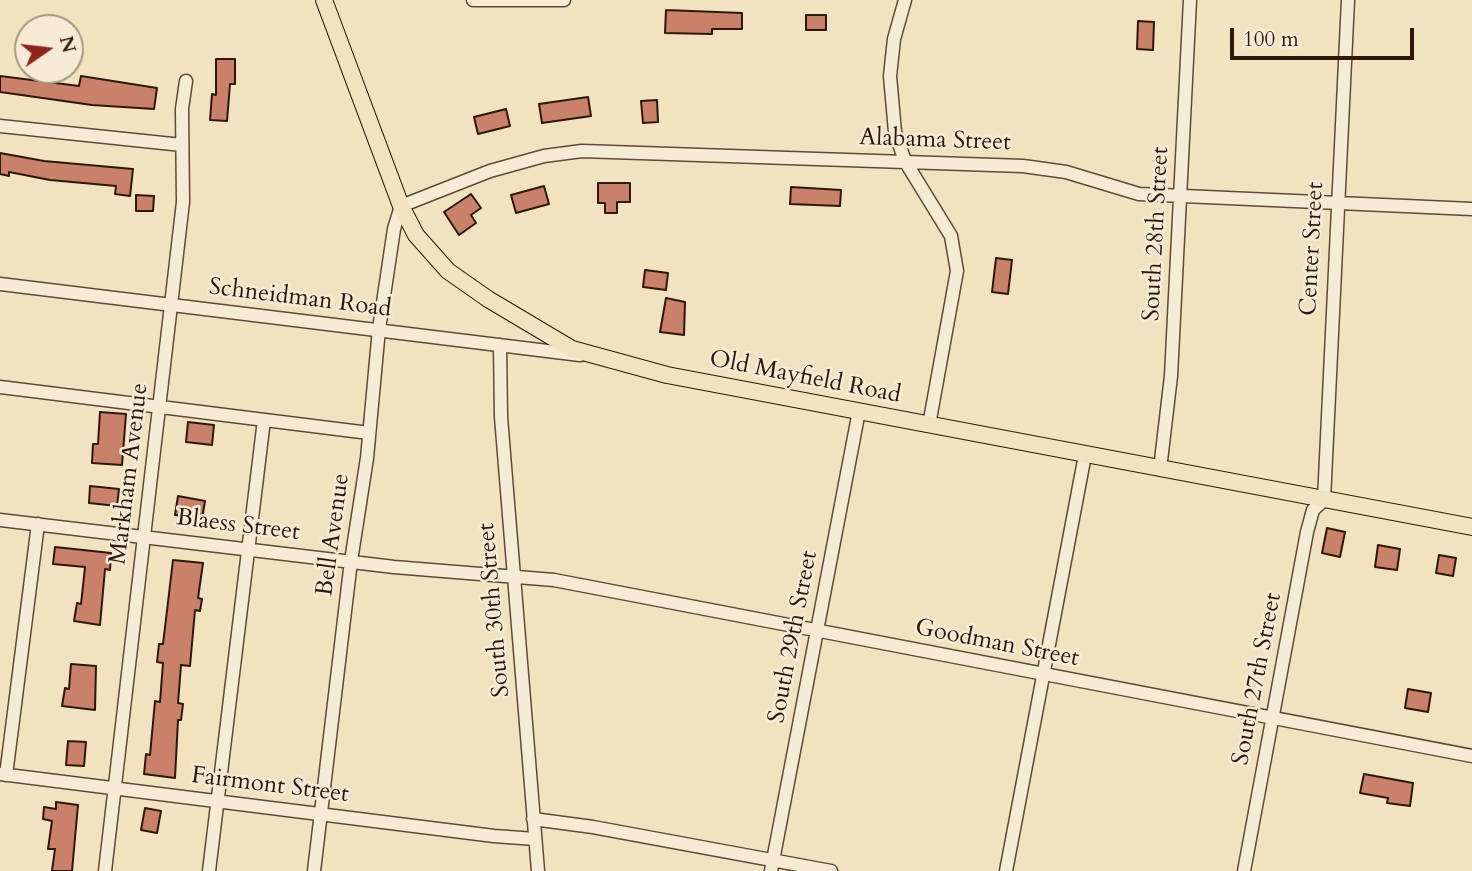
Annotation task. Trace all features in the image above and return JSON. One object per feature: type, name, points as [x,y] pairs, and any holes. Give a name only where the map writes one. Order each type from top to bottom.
[{"type":"main road","name":"Old Mayfield Road","points":[[324,0],[401,206],[416,235],[448,271],[550,338],[595,356],[667,375],[1472,527]]},
{"type":"street","points":[[474,0],[564,0]]},
{"type":"street","points":[[905,0],[894,39],[890,76],[895,132],[905,161],[944,220],[956,253],[955,291],[929,425]]},
{"type":"street","name":"South 28th Street","points":[[1160,468],[1171,376],[1190,0]]},
{"type":"street","name":"Center Street","points":[[1324,500],[1336,201],[1348,0]]},
{"type":"street","name":"Markham Avenue","points":[[104,871],[183,202],[182,145],[186,81]]},
{"type":"street","points":[[0,126],[182,145]]},
{"type":"street","name":"Alabama Street","points":[[401,206],[490,171],[544,156],[582,152],[905,161],[1045,168],[1122,190],[1179,197],[1336,201],[1472,209]]},
{"type":"street","name":"Bell Avenue","points":[[314,871],[369,433],[379,330],[394,229],[401,206]]},
{"type":"street","name":"Schneidman Road","points":[[0,285],[595,356]]},
{"type":"street","name":"South 30th Street","points":[[500,345],[501,417],[537,871]]},
{"type":"street","points":[[0,387],[369,433]]},
{"type":"street","name":"South 29th Street","points":[[772,866],[859,411]]},
{"type":"street","points":[[209,871],[264,420]]},
{"type":"street","points":[[1006,871],[1085,454]]},
{"type":"street","name":"South 27th Street","points":[[1244,871],[1307,532],[1313,510],[1324,500]]},
{"type":"street","name":"Blaess Street","points":[[0,520],[351,561],[513,575]]},
{"type":"street","points":[[3,775],[38,524]]},
{"type":"street","name":"Goodman Street","points":[[513,575],[1472,756]]},
{"type":"street","name":"Fairmont Street","points":[[3,775],[535,839]]},
{"type":"street","points":[[534,819],[593,827],[772,866],[831,871]]},
{"type":"building","points":[[666,10],[742,13],[742,29],[712,29],[712,34],[665,33]]},
{"type":"building","points":[[806,15],[826,15],[826,30],[806,30]]},
{"type":"building","points":[[1138,21],[1154,22],[1153,50],[1137,49]]},
{"type":"building","points":[[216,59],[235,59],[235,84],[230,84],[227,121],[210,120],[212,94],[216,95]]},
{"type":"building","points":[[0,76],[14,78],[14,84],[79,86],[84,84],[84,76],[157,88],[154,109],[92,105],[0,92]]},
{"type":"building","points":[[588,97],[591,116],[542,123],[539,104]]},
{"type":"building","points":[[657,100],[658,122],[643,123],[641,101]]},
{"type":"building","points":[[506,109],[510,126],[478,134],[474,117]]},
{"type":"building","points":[[0,153],[44,161],[133,169],[130,196],[115,194],[116,186],[50,180],[9,172],[9,176],[0,174]]},
{"type":"building","points":[[598,183],[630,183],[630,202],[617,202],[617,213],[605,213],[605,203],[598,203]]},
{"type":"building","points":[[544,186],[549,204],[516,213],[511,195]]},
{"type":"building","points":[[791,187],[841,190],[840,206],[790,204]]},
{"type":"building","points":[[471,194],[481,208],[471,215],[476,223],[459,235],[444,212]]},
{"type":"building","points":[[136,195],[154,196],[153,211],[136,211]]},
{"type":"building","points":[[996,258],[1012,260],[1008,294],[992,292]]},
{"type":"building","points":[[645,270],[668,273],[666,290],[643,287]]},
{"type":"building","points":[[666,298],[685,302],[684,335],[660,332]]},
{"type":"building","points":[[100,412],[126,414],[122,465],[92,463],[93,444],[98,444]]},
{"type":"building","points":[[188,422],[214,425],[212,445],[186,442]]},
{"type":"building","points":[[90,486],[119,489],[117,506],[89,503]]},
{"type":"building","points":[[178,496],[205,501],[202,519],[175,515]]},
{"type":"building","points":[[1327,528],[1345,532],[1340,557],[1322,553]]},
{"type":"building","points":[[1378,545],[1400,549],[1397,570],[1375,567]]},
{"type":"building","points":[[55,547],[111,553],[110,570],[105,569],[100,625],[74,621],[77,603],[81,604],[85,567],[53,564]]},
{"type":"building","points":[[1439,555],[1456,558],[1453,576],[1436,573]]},
{"type":"building","points":[[173,560],[203,563],[198,598],[202,599],[200,611],[195,610],[190,666],[181,665],[178,703],[183,704],[181,720],[178,720],[175,778],[144,774],[146,754],[150,755],[155,701],[160,702],[163,663],[157,662],[159,644],[163,644]]},
{"type":"building","points":[[71,664],[96,666],[95,710],[62,706],[65,688],[69,689]]},
{"type":"building","points":[[1408,689],[1431,693],[1428,712],[1405,708]]},
{"type":"building","points":[[68,741],[86,742],[84,766],[66,765]]},
{"type":"building","points":[[1364,774],[1413,783],[1410,806],[1387,803],[1388,798],[1360,793]]},
{"type":"building","points":[[56,802],[78,805],[72,871],[52,871],[55,849],[48,849],[52,821],[43,819],[44,807],[56,809]]},
{"type":"building","points":[[145,808],[161,811],[157,833],[141,830]]}]
